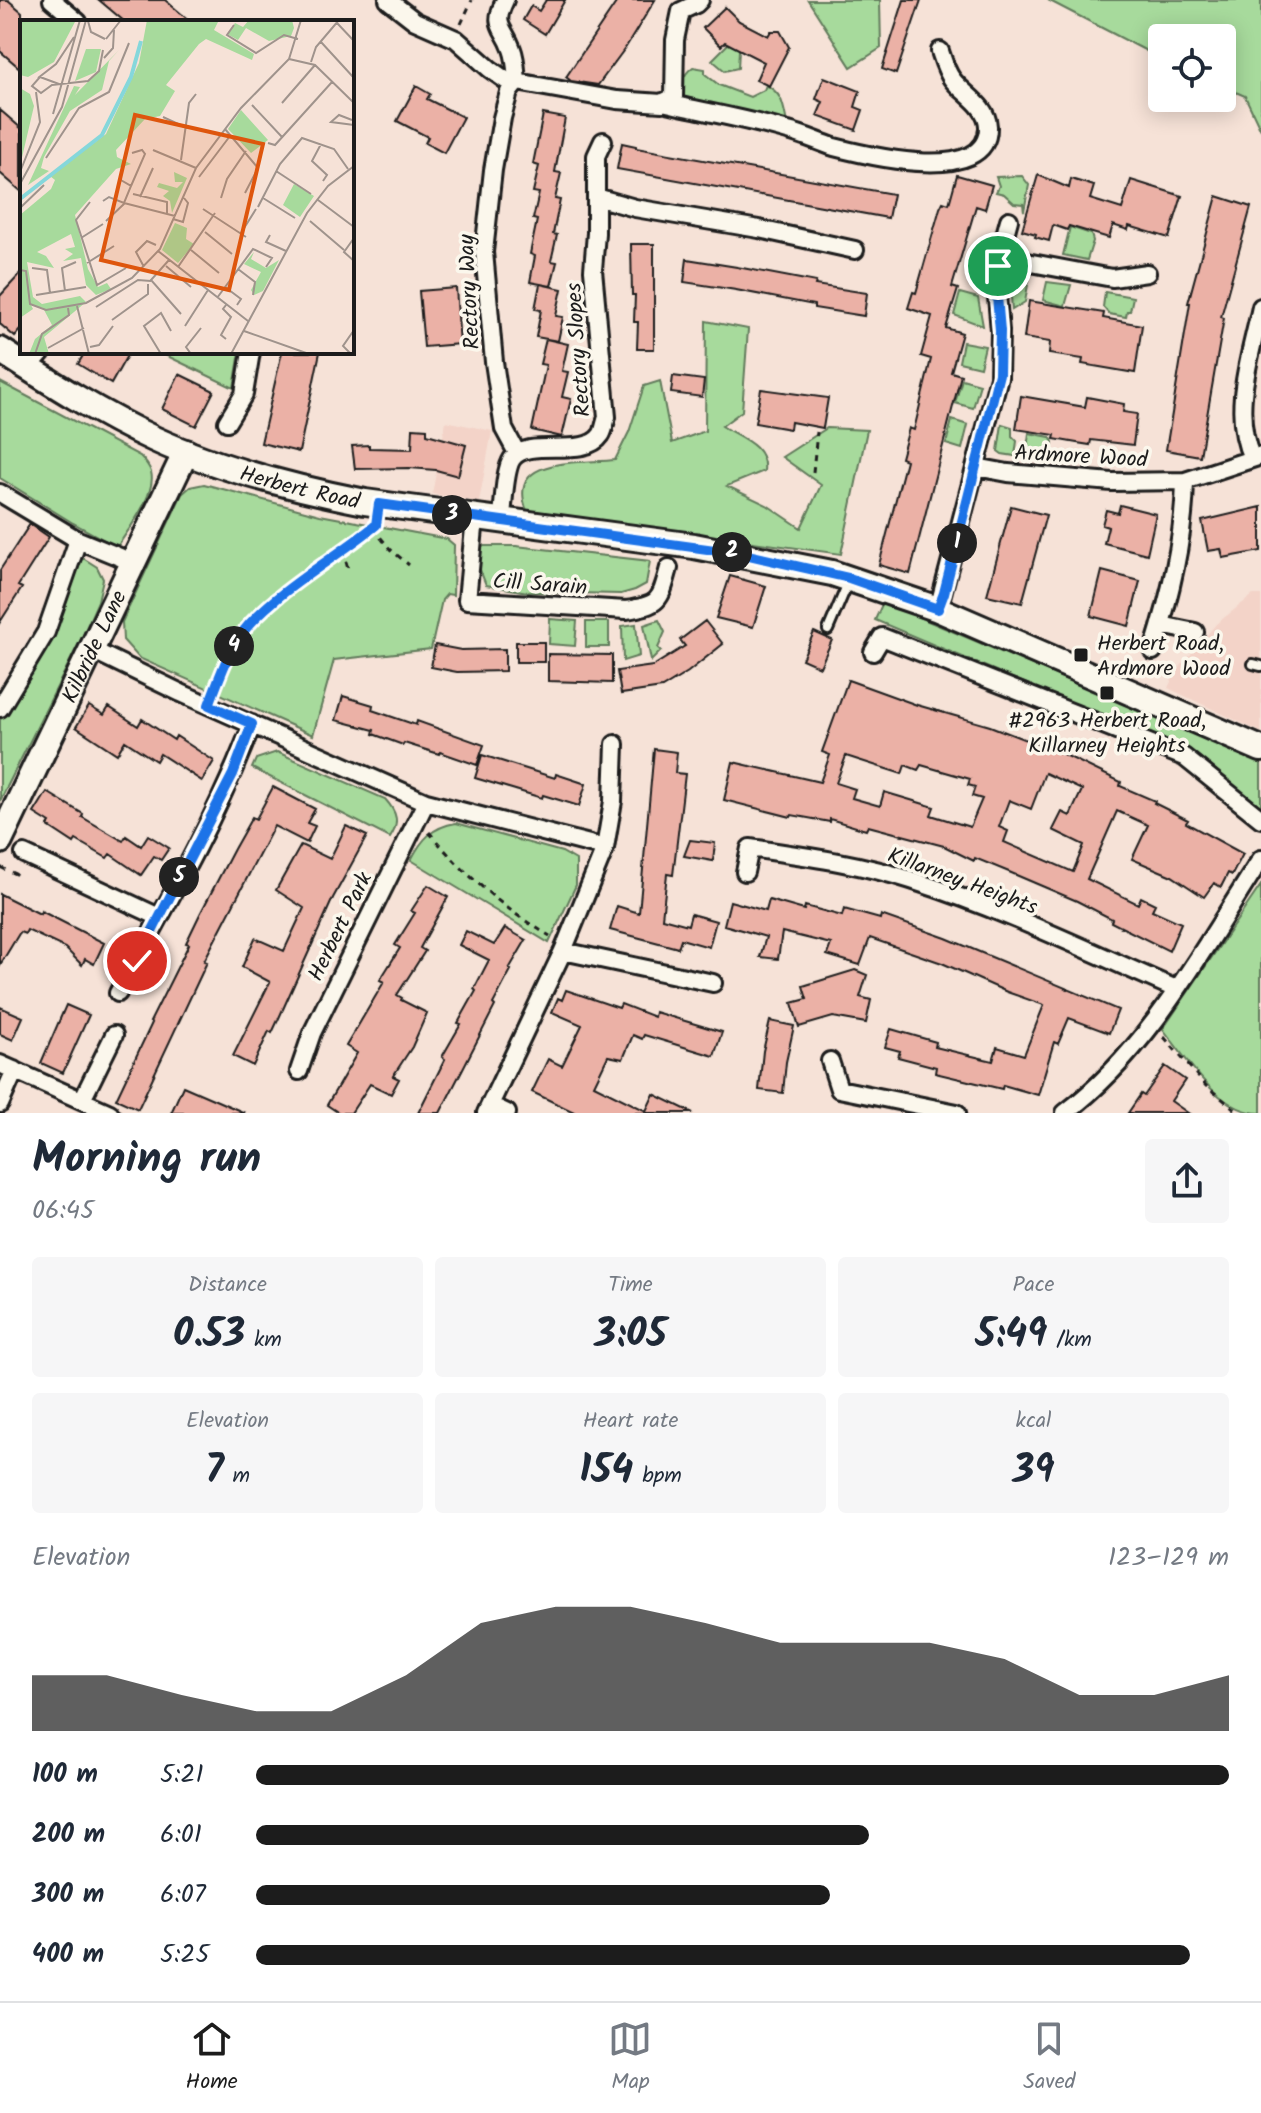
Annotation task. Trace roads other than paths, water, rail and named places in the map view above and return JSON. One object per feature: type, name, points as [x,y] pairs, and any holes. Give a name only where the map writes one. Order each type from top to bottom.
[{"type":"street","points":[[52,0],[76,20]]},
{"type":"street","points":[[388,0],[415,21],[456,39],[490,69],[516,84],[617,100],[663,102],[789,131],[833,146],[933,163],[954,161],[980,152],[987,137],[987,117],[951,79],[940,51]]},
{"type":"street","points":[[505,0],[499,12],[500,30],[512,47],[516,84]]},
{"type":"street","points":[[663,102],[674,97],[675,40],[681,11],[700,0]]},
{"type":"street","name":"Rectory Way","points":[[516,84],[509,92],[502,118],[484,252],[504,429],[517,453]]},
{"type":"street","name":"Rectory Slopes","points":[[517,453],[589,445],[602,435],[607,417],[593,270],[596,156],[603,141]]},
{"type":"street","points":[[596,197],[635,208],[759,229],[855,250]]},
{"type":"street","name":"Ardmore Wood","points":[[938,609],[999,374],[1000,331],[996,285],[999,257],[1009,220]]},
{"type":"street","points":[[999,257],[1112,278],[1147,273]]},
{"type":"street","name":"Ardmore Wood","points":[[976,467],[1008,473],[1112,482],[1185,481],[1256,457],[1245,443],[1242,400],[1261,307]]},
{"type":"street","name":"Herbert Road","points":[[0,350],[35,360],[102,411],[186,452],[324,494],[376,516],[475,518],[744,554],[849,578],[938,609],[1261,749]]},
{"type":"street","points":[[227,422],[244,394],[251,354]]},
{"type":"street","name":"Kilbride Lane","points":[[1,837],[186,452]]},
{"type":"street","points":[[501,522],[510,462],[517,453]]},
{"type":"street","points":[[1153,651],[1177,563],[1185,481]]},
{"type":"street","points":[[0,493],[78,540],[132,562]]},
{"type":"street","name":"Cill Sarain","points":[[475,518],[467,600],[626,610],[639,608],[650,605],[662,595],[669,568]]},
{"type":"street","points":[[0,708],[46,632],[78,540]]},
{"type":"street","points":[[1161,625],[1195,632]]},
{"type":"street","points":[[873,652],[882,637],[1184,757],[1261,819]]},
{"type":"street","points":[[90,649],[426,802],[605,848]]},
{"type":"street","points":[[118,993],[233,774],[252,724]]},
{"type":"street","points":[[507,1113],[488,1109],[564,948],[605,848],[613,801],[615,744]]},
{"type":"street","name":"Herbert Park","points":[[299,1071],[316,1025],[426,802]]},
{"type":"street","name":"Killarney Heights","points":[[745,872],[750,848],[835,861],[911,880],[1176,989]]},
{"type":"street","points":[[24,854],[159,917]]},
{"type":"street","points":[[1065,1113],[1082,1100],[1152,1027],[1261,859]]},
{"type":"street","points":[[564,948],[713,983]]},
{"type":"street","points":[[82,1100],[114,1035]]},
{"type":"street","points":[[830,1061],[839,1089],[957,1113]]},
{"type":"street","points":[[0,1104],[7,1067],[110,1113]]},
{"type":"lane","points":[[828,630],[846,593],[849,578]]},
{"type":"place","name":"Herbert Road, Ardmore Wood","points":[[1081,655]]},
{"type":"place","name":"#2963 Herbert Road, Killarney Heights","points":[[1107,693]]}]
